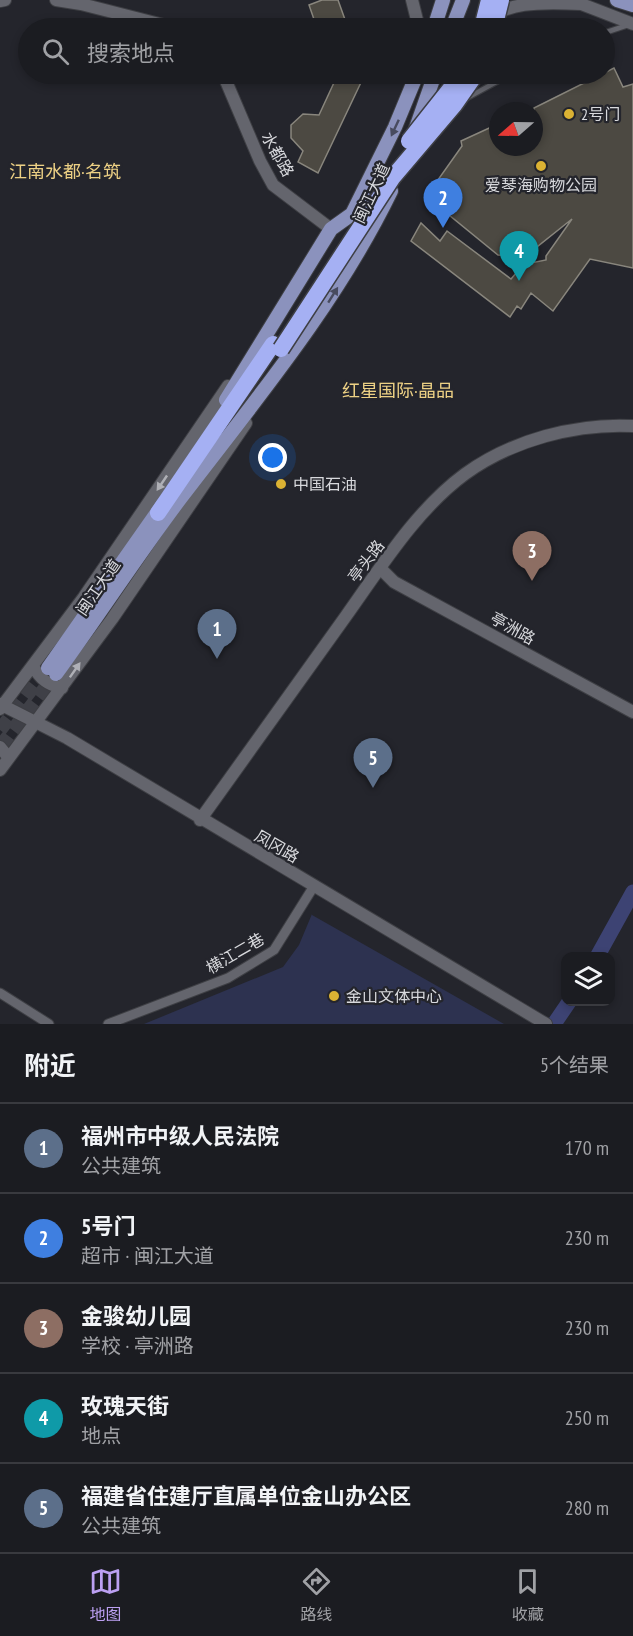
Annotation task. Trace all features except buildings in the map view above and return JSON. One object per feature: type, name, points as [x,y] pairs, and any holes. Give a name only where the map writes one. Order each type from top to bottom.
[{"type":"highway","points":[[484,18],[489,0]]},
{"type":"highway","points":[[496,18],[501,0]]},
{"type":"highway","points":[[277,346],[378,179],[454,84]]},
{"type":"highway","points":[[162,515],[393,177],[455,104],[469,84]]},
{"type":"main road","points":[[0,1],[5,0]]},
{"type":"main road","points":[[56,0],[136,18]]},
{"type":"main road","points":[[412,0],[416,18]]},
{"type":"main road","points":[[437,18],[443,0]]},
{"type":"main road","points":[[456,18],[463,0]]},
{"type":"main road","points":[[569,0],[632,24]]},
{"type":"main road","points":[[617,0],[633,5]]},
{"type":"main road","points":[[487,18],[499,10],[521,3],[583,4]]},
{"type":"main road","name":"水都路","points":[[227,84],[260,161],[273,185],[331,230]]},
{"type":"main road","name":"闽江大道","points":[[162,515],[290,295],[331,230],[352,214],[386,147],[413,84]]},
{"type":"main road","name":"闽江大道","points":[[52,671],[162,515],[318,318],[367,239],[398,177],[431,84]]},
{"type":"main road","points":[[425,100],[435,84]]},
{"type":"main road","points":[[1,706],[84,597],[290,295]]},
{"type":"main road","points":[[0,770],[62,688],[318,318]]},
{"type":"main road","name":"亭头路","points":[[200,820],[380,568],[430,507],[454,482],[481,464],[520,444],[558,433],[633,426]]},
{"type":"main road","name":"亭洲路","points":[[380,568],[394,582],[633,712]]},
{"type":"main road","points":[[33,666],[38,675],[62,688]]},
{"type":"main road","name":"凤冈路","points":[[1,706],[36,722],[541,1021]]},
{"type":"main road","points":[[0,747],[9,758]]},
{"type":"street","name":"横江二巷","points":[[108,1024],[228,978],[274,950],[314,886]]},
{"type":"street","points":[[1,995],[49,1024]]},
{"type":"lane","points":[[615,29],[632,24]]},
{"type":"lane","points":[[416,129],[494,84]]},
{"type":"shaded area","name":"金山文体中心","points":[[312,914],[504,1024],[144,1024],[283,967],[299,945]]},
{"type":"waterway","points":[[600,952],[633,892]]},
{"type":"waterway","points":[[554,1024],[566,1006]]},
{"type":"tunnel","points":[[0,730],[47,669]]},
{"type":"tunnel","points":[[0,747],[55,675]]},
{"type":"place","name":"2号门","points":[[569,114]]},
{"type":"place","name":"爱琴海购物公园","points":[[541,166]]},
{"type":"place","name":"5号门","points":[[443,228]]},
{"type":"place","name":"玫瑰天街","points":[[519,281]]},
{"type":"place","name":"中国石油","points":[[281,484]]},
{"type":"place","name":"金骏幼儿园","points":[[532,581]]},
{"type":"place","name":"福州市中级人民法院","points":[[217,659]]},
{"type":"place","name":"福建省住建厅直属单位金山办公区","points":[[373,788]]},
{"type":"place","name":"金山文体中心","points":[[334,996]]},
{"type":"district","name":"江南水都·名筑","points":[[65,171]]},
{"type":"district","name":"红星国际·晶品","points":[[398,390]]}]
